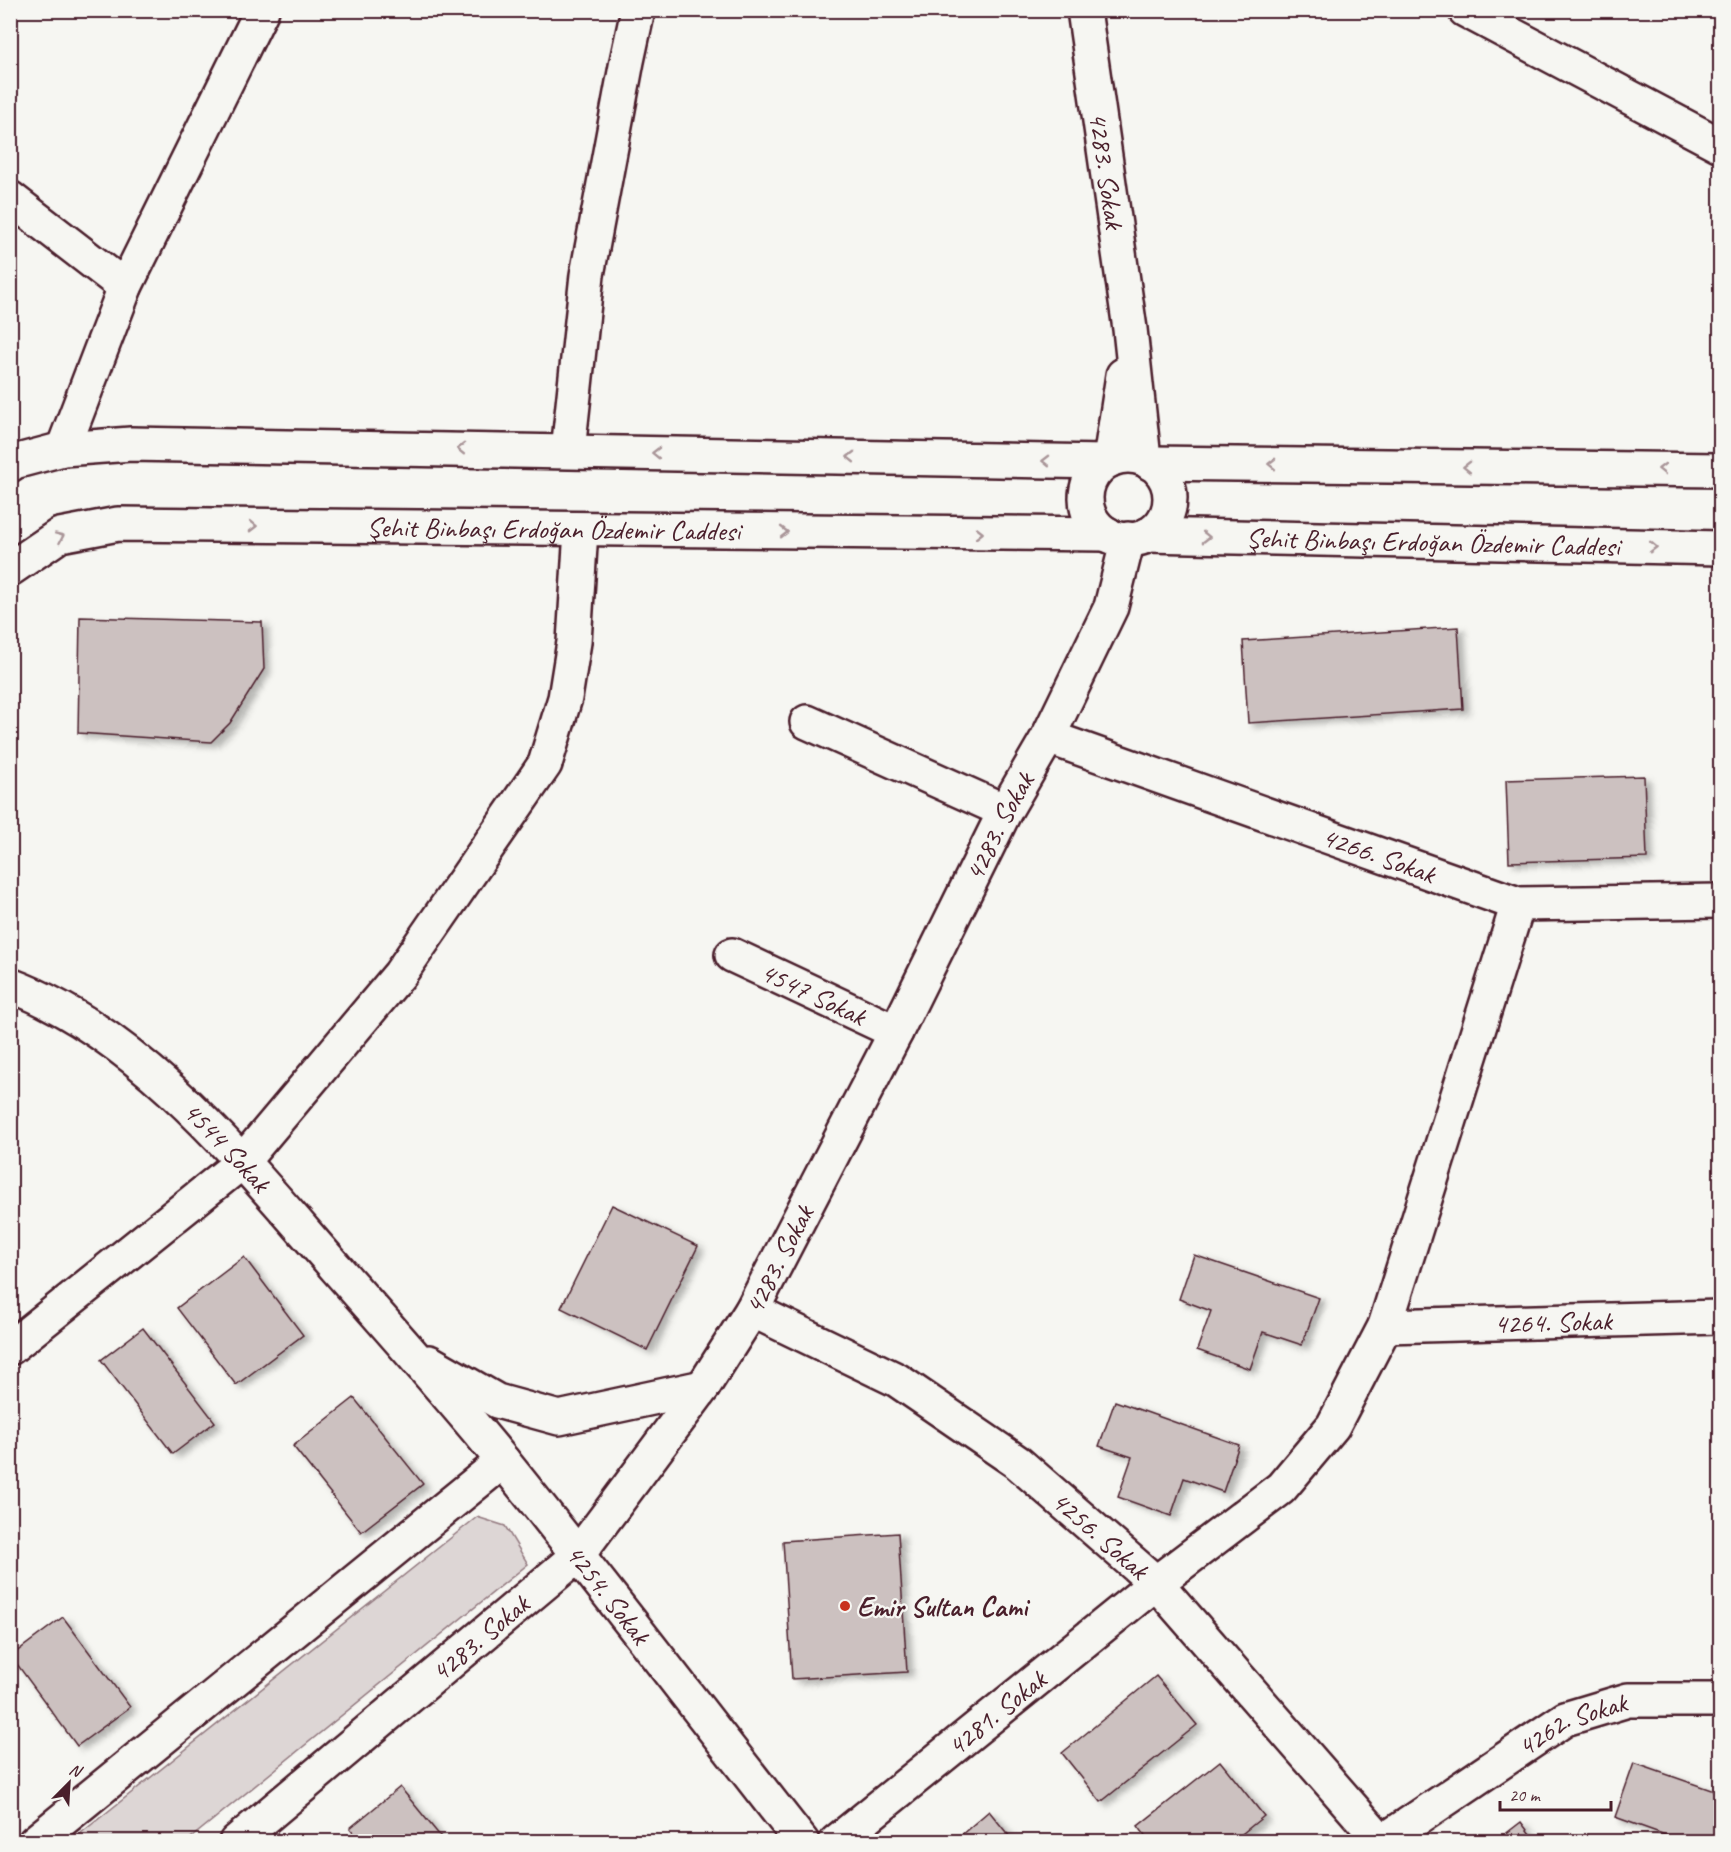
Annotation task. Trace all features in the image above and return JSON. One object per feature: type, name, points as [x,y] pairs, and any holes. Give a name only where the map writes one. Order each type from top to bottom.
[{"type":"street","points":[[63,449],[125,287],[262,10]]},
{"type":"street","points":[[568,451],[587,274],[638,10]]},
{"type":"street","name":"4283. Sokak","points":[[1084,10],[1147,461]]},
{"type":"street","points":[[1465,10],[1720,145]]},
{"type":"street","points":[[10,198],[125,287]]},
{"type":"street","name":"4283. Sokak","points":[[1107,461],[1130,329]]},
{"type":"street","points":[[12,462],[63,449],[130,444],[1107,461]]},
{"type":"street","points":[[1131,455],[1147,461],[1156,466],[1165,476],[1169,489],[1170,503],[1166,516],[1158,527],[1127,536],[1095,525],[1088,513],[1085,499],[1087,485],[1094,472],[1107,461],[1117,457],[1131,455]]},
{"type":"street","points":[[1147,461],[1720,470]]},
{"type":"street","name":"Şehit Binbaşı Erdoğan Özdemir Caddesi","points":[[10,568],[60,535],[118,524],[1127,536],[1720,548]]},
{"type":"street","points":[[10,1348],[243,1162],[400,974],[544,764],[565,698],[574,642],[581,530]]},
{"type":"street","name":"4283. Sokak","points":[[236,1842],[577,1556],[703,1387],[752,1310],[896,1032],[1005,811],[1048,737],[1111,607],[1127,536]]},
{"type":"street","points":[[807,722],[1005,811]]},
{"type":"street","name":"4266. Sokak","points":[[1048,737],[1518,904],[1720,901]]},
{"type":"street","name":"4281. Sokak","points":[[836,1842],[1156,1583],[1281,1488],[1333,1426],[1384,1326],[1518,904]]},
{"type":"street","name":"4547 Sokak","points":[[732,955],[896,1032]]},
{"type":"street","name":"4544 Sokak","points":[[10,985],[41,997],[102,1035],[168,1086],[243,1162],[410,1351]]},
{"type":"street","name":"4256. Sokak","points":[[752,1310],[897,1380],[1017,1462],[1156,1583],[1382,1842]]},
{"type":"street","name":"4264. Sokak","points":[[1384,1326],[1720,1317]]},
{"type":"street","points":[[410,1351],[497,1401],[559,1418],[703,1387]]},
{"type":"street","name":"4254. Sokak","points":[[410,1351],[503,1461],[802,1842]]},
{"type":"street","points":[[35,1842],[503,1461]]},
{"type":"street","name":"4262. Sokak","points":[[1382,1842],[1565,1719],[1628,1700],[1720,1700]]},
{"type":"shaded area","points":[[477,1517],[505,1526],[528,1564],[187,1841],[71,1841]]},
{"type":"building","points":[[80,617],[262,622],[264,669],[230,723],[211,742],[78,733]]},
{"type":"building","points":[[1458,627],[1463,709],[1248,723],[1243,641]]},
{"type":"building","points":[[1644,776],[1647,858],[1509,862],[1506,780]]},
{"type":"building","points":[[612,1205],[698,1246],[647,1350],[561,1308]]},
{"type":"building","points":[[1194,1255],[1319,1298],[1302,1345],[1263,1332],[1250,1369],[1197,1350],[1211,1311],[1179,1299]]},
{"type":"building","points":[[244,1257],[303,1335],[236,1385],[177,1308]]},
{"type":"building","points":[[143,1328],[215,1422],[173,1454],[101,1360]]},
{"type":"building","points":[[354,1398],[423,1484],[361,1532],[293,1446]]},
{"type":"building","points":[[1115,1401],[1239,1445],[1223,1492],[1184,1478],[1171,1516],[1118,1497],[1132,1457],[1099,1446]]},
{"type":"building","name":"Emir Sultan Cami","points":[[898,1533],[907,1672],[792,1679],[783,1541]]},
{"type":"building","points":[[63,1617],[130,1707],[77,1746],[11,1656]]},
{"type":"building","points":[[1156,1676],[1197,1725],[1101,1802],[1062,1753]]},
{"type":"building","points":[[1220,1761],[1264,1816],[1232,1842],[1150,1842],[1138,1826]]},
{"type":"building","points":[[1634,1763],[1720,1793],[1720,1842],[1685,1842],[1615,1817]]},
{"type":"building","points":[[400,1787],[445,1842],[361,1842],[350,1828]]},
{"type":"building","points":[[989,1811],[1014,1842],[953,1842]]},
{"type":"building","points":[[1521,1822],[1536,1842],[1495,1842]]},
{"type":"place","name":"Emir Sultan Cami","points":[[845,1606]]}]
